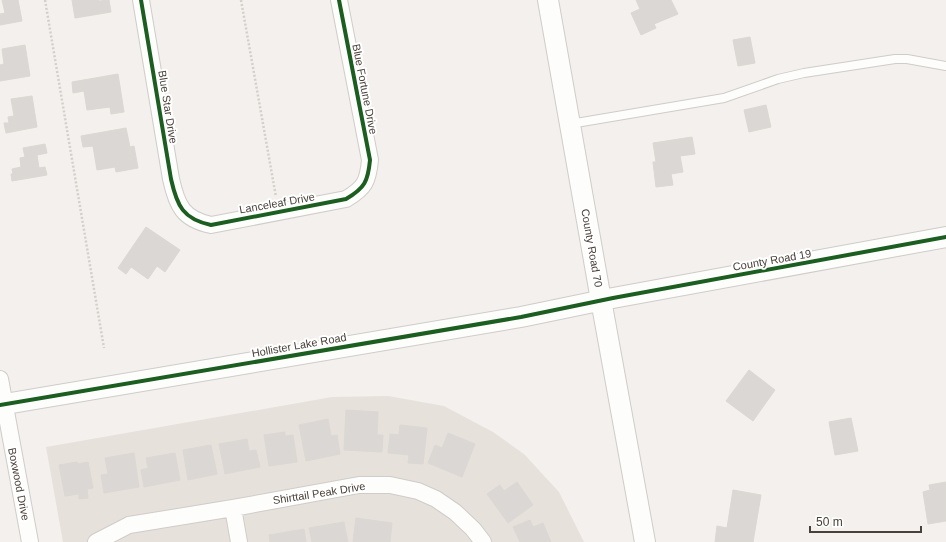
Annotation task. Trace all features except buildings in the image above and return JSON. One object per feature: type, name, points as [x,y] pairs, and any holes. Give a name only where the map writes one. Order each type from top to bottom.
[{"type":"street","name":"Blue Star Drive","points":[[141,0],[171,180],[175,198],[186,214]]},
{"type":"street","name":"Blue Fortune Drive","points":[[339,0],[370,160],[366,181]]},
{"type":"street","name":"County Road 70","points":[[548,0],[645,542]]},
{"type":"street","name":"Lanceleaf Drive","points":[[186,214],[197,222],[211,225],[346,199],[359,192],[366,181]]},
{"type":"street","name":"County Road 19","points":[[601,300],[946,237]]},
{"type":"street","name":"Hollister Lake Road","points":[[2,405],[521,317],[601,300]]},
{"type":"street","name":"Boxwood Drive","points":[[0,379],[2,405],[30,542]]},
{"type":"street","name":"Shirttail Peak Drive","points":[[96,542],[129,525],[359,485],[390,485],[418,491],[436,499],[454,512],[473,529],[483,542]]},
{"type":"street","points":[[233,508],[239,542]]},
{"type":"lane","points":[[570,124],[724,98],[778,79],[804,73],[907,59],[946,66]]},
{"type":"path","points":[[45,0],[104,348]]},
{"type":"path","points":[[241,0],[276,197]]},
{"type":"shaded area","points":[[388,396],[444,406],[493,432],[524,454],[559,492],[584,542],[63,542],[46,447],[332,397]]},
{"type":"cycle path","points":[[141,0],[171,179],[176,197],[179,204],[188,215],[194,219],[211,225],[346,199],[357,191],[367,179],[370,160],[339,0]]},
{"type":"cycle path","points":[[0,405],[521,317],[613,298],[946,237]]}]
